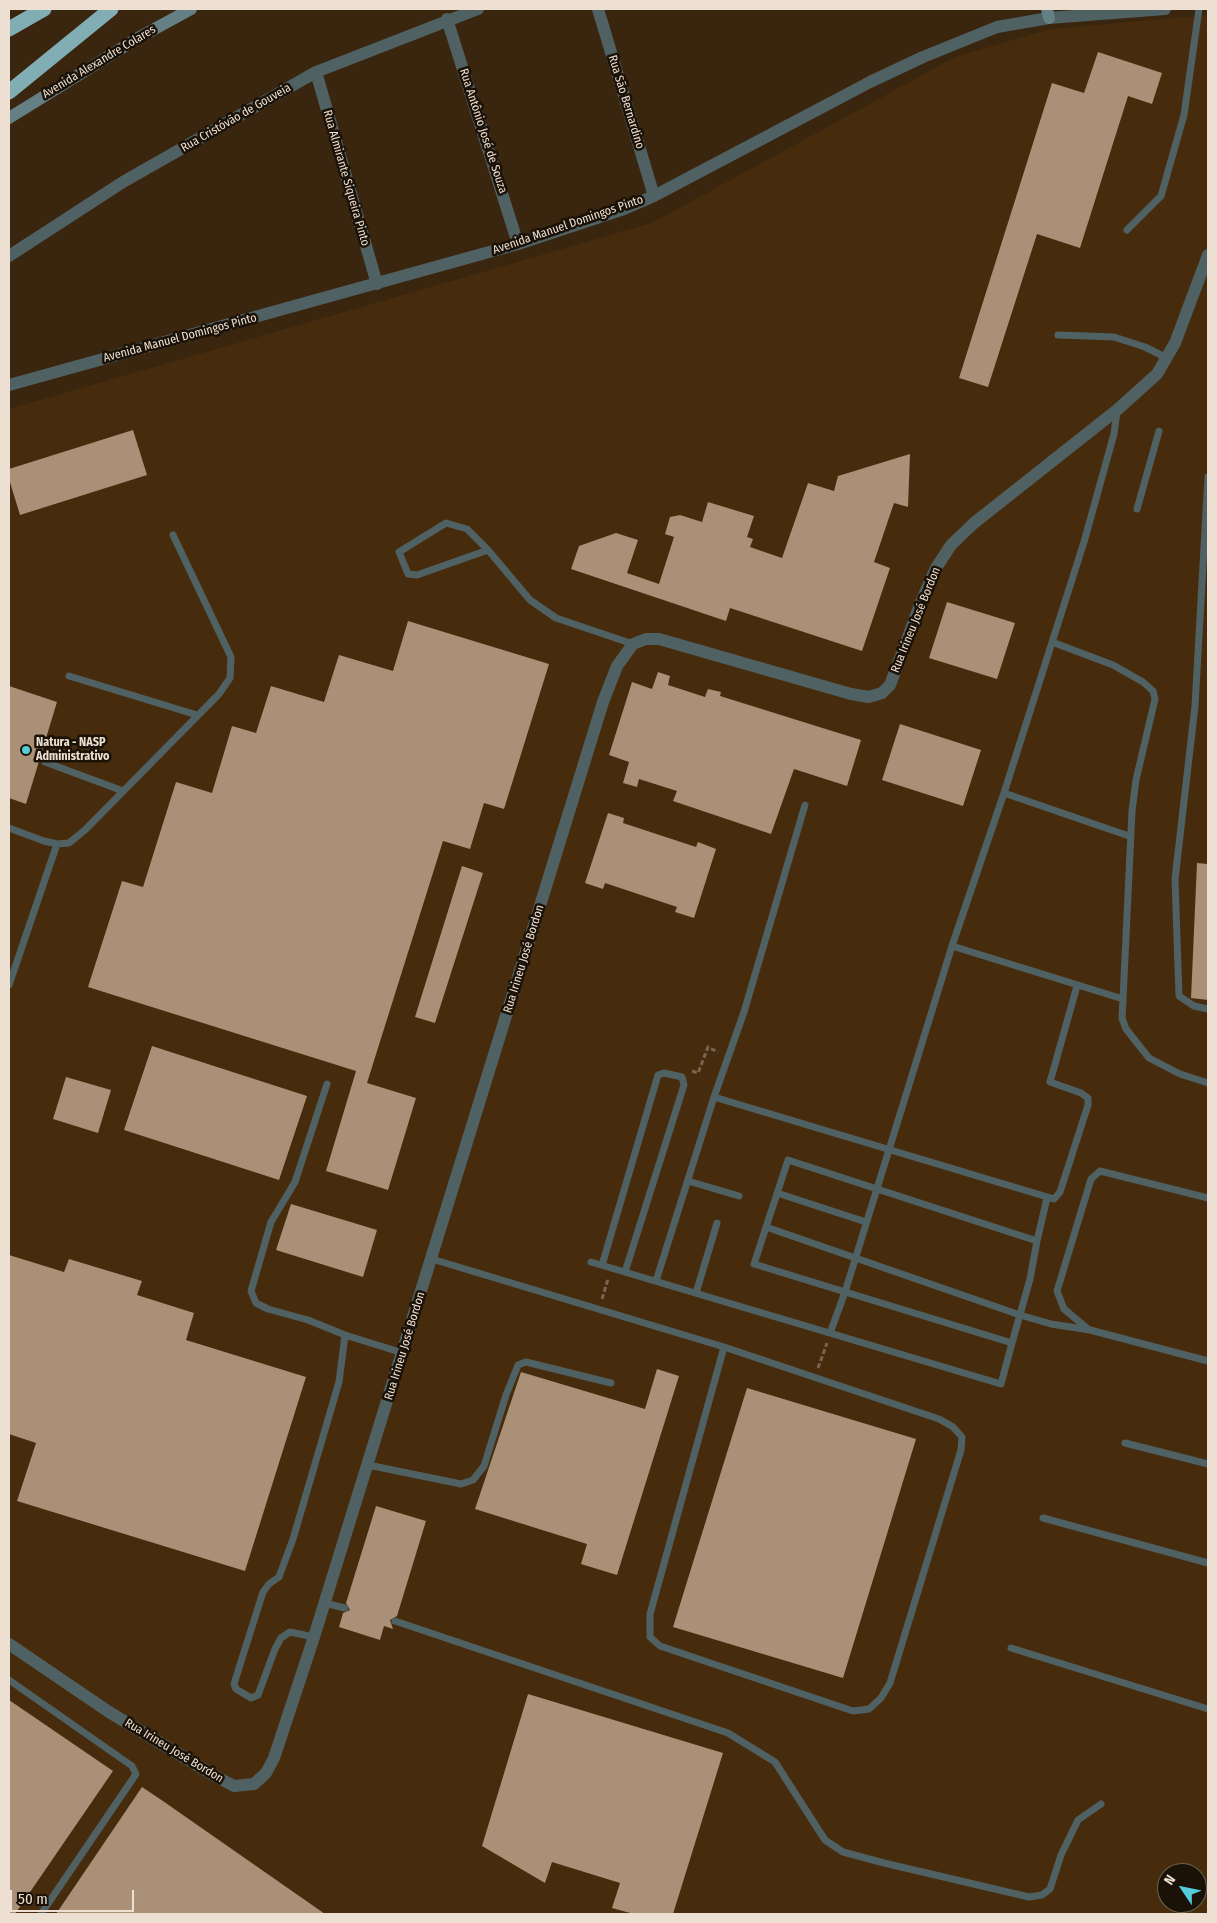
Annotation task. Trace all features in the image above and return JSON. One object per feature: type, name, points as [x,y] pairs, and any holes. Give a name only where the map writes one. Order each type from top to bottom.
[{"type":"highway","points":[[9,29],[44,9]]},
{"type":"highway","points":[[9,92],[111,9]]},
{"type":"main road","name":"Avenida Alexandre Colares","points":[[9,118],[130,43],[191,9]]},
{"type":"street","name":"Rua Cristóvão de Gouveia","points":[[9,256],[123,182],[316,72],[447,19],[478,9]]},
{"type":"street","name":"Rua São Bernardino","points":[[598,9],[654,196]]},
{"type":"street","name":"Avenida Manuel Domingos Pinto","points":[[9,385],[518,244],[624,209],[654,196],[870,82],[923,57],[996,27],[1048,13],[1165,9]]},
{"type":"street","name":"Rua Antônio José de Souza","points":[[447,19],[518,244]]},
{"type":"street","name":"Rua Almirante Siqueira Pinto","points":[[316,72],[377,284]]},
{"type":"street","name":"Rua Irineu José Bordon","points":[[9,1644],[109,1712],[234,1786],[254,1784],[266,1773],[274,1758],[314,1637],[603,702],[617,666],[633,644],[646,639],[674,641],[851,694],[876,696],[890,685],[921,602],[936,568],[950,545],[974,523],[1143,388],[1167,358],[1207,261]]},
{"type":"lane","points":[[1127,230],[1161,196],[1184,115],[1200,9]]},
{"type":"lane","points":[[1058,334],[1114,337],[1145,346],[1167,358]]},
{"type":"lane","points":[[830,1333],[845,1292],[952,946],[1004,793],[1103,480],[1114,434],[1117,410]]},
{"type":"lane","points":[[1136,509],[1159,431]]},
{"type":"lane","points":[[1208,477],[1195,706],[1175,879],[1179,996],[1194,1006],[1208,1009]]},
{"type":"lane","points":[[488,550],[417,575],[408,574],[398,552],[446,523],[467,529],[488,550],[530,600],[556,618],[633,644]]},
{"type":"lane","points":[[9,828],[57,844],[69,843],[85,830],[226,685],[230,678],[231,657],[173,535]]},
{"type":"lane","points":[[1052,642],[1113,665],[1153,690],[1155,708],[1136,780],[1130,836],[1122,1018],[1126,1028],[1149,1058],[1180,1074],[1208,1083]]},
{"type":"lane","points":[[69,676],[197,714]]},
{"type":"lane","points":[[45,762],[123,791]]},
{"type":"lane","points":[[1004,793],[1130,836]]},
{"type":"lane","points":[[656,1281],[714,1097],[744,1012],[805,805]]},
{"type":"lane","points":[[9,985],[57,844]]},
{"type":"lane","points":[[952,946],[1123,999]]},
{"type":"lane","points":[[714,1097],[1054,1199],[1060,1192],[1088,1105],[1088,1098],[1081,1093],[1050,1082],[1077,986]]},
{"type":"lane","points":[[602,1265],[658,1075],[662,1073],[682,1077],[684,1085],[625,1272]]},
{"type":"lane","points":[[327,1084],[295,1182],[271,1222],[252,1291],[256,1303],[268,1309],[308,1320],[346,1335],[403,1353]]},
{"type":"lane","points":[[1012,1343],[754,1264],[788,1160],[875,1190],[1037,1241]]},
{"type":"lane","points":[[1090,1330],[1064,1309],[1057,1291],[1090,1179],[1100,1171],[1208,1198]]},
{"type":"lane","points":[[688,1181],[739,1196]]},
{"type":"lane","points":[[777,1193],[866,1222]]},
{"type":"lane","points":[[591,1262],[1001,1384],[1020,1315],[1047,1198]]},
{"type":"lane","points":[[696,1293],[717,1224]]},
{"type":"lane","points":[[766,1227],[1020,1315],[1051,1324],[1090,1330],[1208,1361]]},
{"type":"lane","points":[[432,1259],[724,1347],[939,1419],[953,1427],[962,1437],[961,1450],[890,1684],[881,1698],[869,1709],[853,1711],[660,1646],[650,1637],[650,1614],[724,1347]]},
{"type":"lane","points":[[314,1637],[290,1632],[281,1638],[258,1695],[251,1698],[236,1689],[234,1684],[263,1592],[269,1584],[279,1577],[293,1539],[339,1382],[346,1335]]},
{"type":"lane","points":[[368,1465],[461,1484],[472,1480],[484,1466],[506,1394],[518,1365],[526,1362],[610,1384]]},
{"type":"lane","points":[[1125,1443],[1208,1464]]},
{"type":"lane","points":[[1043,1518],[1208,1563]]},
{"type":"lane","points":[[324,1603],[345,1608]]},
{"type":"lane","points":[[395,1621],[728,1732],[775,1762],[825,1840],[843,1852],[884,1863],[1029,1897],[1042,1896],[1050,1889],[1060,1855],[1078,1820],[1101,1804]]},
{"type":"lane","points":[[1011,1648],[1208,1709]]},
{"type":"lane","points":[[9,1680],[132,1766],[136,1774],[41,1914]]},
{"type":"path","points":[[672,1075],[676,1067],[698,1073],[708,1047],[728,1056]]},
{"type":"path","points":[[599,1309],[611,1268]]},
{"type":"path","points":[[815,1378],[830,1333]]},
{"type":"shaded area","points":[[1208,15],[1208,1914],[9,1914],[9,409],[652,223],[955,57],[1050,29]]},
{"type":"building","points":[[1098,52],[1162,73],[1152,104],[1128,96],[1080,248],[1037,234],[988,387],[959,378],[1052,83],[1084,93]]},
{"type":"building","points":[[133,430],[147,475],[20,515],[9,479],[9,469]]},
{"type":"building","points":[[910,454],[908,507],[894,503],[874,562],[890,568],[862,651],[730,608],[726,621],[571,569],[579,546],[616,533],[638,540],[627,573],[659,584],[674,537],[665,534],[670,517],[680,515],[702,522],[708,502],[754,516],[747,537],[753,539],[750,547],[782,558],[808,483],[834,491],[838,476]]},
{"type":"building","points":[[947,602],[1015,623],[997,679],[929,658]]},
{"type":"building","points":[[408,621],[549,664],[504,809],[484,803],[470,849],[443,841],[367,1083],[416,1098],[388,1190],[326,1171],[356,1071],[88,987],[122,881],[143,887],[176,782],[212,793],[232,726],[256,733],[271,686],[324,702],[339,655],[393,671]]},
{"type":"building","points":[[658,672],[670,676],[668,685],[705,697],[708,689],[721,692],[720,696],[861,740],[847,786],[794,769],[771,834],[673,801],[677,791],[639,779],[637,787],[623,783],[629,762],[609,755],[632,682],[652,689]]},
{"type":"building","name":"Natura - NASP Administrativo","points":[[9,686],[57,702],[26,804],[9,798]]},
{"type":"building","points":[[900,724],[981,750],[963,806],[882,780]]},
{"type":"building","points":[[608,813],[624,818],[623,823],[696,847],[698,842],[716,849],[694,918],[675,912],[677,907],[605,883],[603,889],[585,883]]},
{"type":"building","points":[[1197,863],[1208,864],[1208,1000],[1191,998]]},
{"type":"building","points":[[462,866],[483,873],[435,1023],[415,1017]]},
{"type":"building","points":[[152,1046],[307,1096],[279,1180],[124,1130]]},
{"type":"building","points":[[66,1077],[111,1090],[98,1133],[53,1119]]},
{"type":"building","points":[[291,1204],[377,1230],[363,1277],[276,1250]]},
{"type":"building","points":[[9,1255],[64,1272],[69,1259],[142,1281],[137,1295],[194,1313],[186,1340],[306,1377],[245,1571],[17,1501],[36,1443],[9,1434]]},
{"type":"building","points":[[657,1369],[679,1376],[617,1575],[581,1564],[587,1544],[475,1509],[521,1372],[645,1409]]},
{"type":"building","points":[[747,1388],[916,1439],[843,1678],[673,1627]]},
{"type":"building","points":[[376,1506],[426,1521],[397,1616],[390,1620],[393,1629],[384,1626],[380,1640],[339,1627],[343,1613],[350,1610],[346,1603]]},
{"type":"building","points":[[528,1694],[723,1753],[673,1914],[634,1914],[612,1908],[620,1883],[552,1862],[545,1883],[482,1846]]},
{"type":"building","points":[[9,1700],[113,1771],[15,1914],[9,1914]]},
{"type":"building","points":[[142,1787],[160,1799],[325,1914],[56,1914]]},
{"type":"place","name":"Natura - NASP Administrativo","points":[[26,750]]}]
